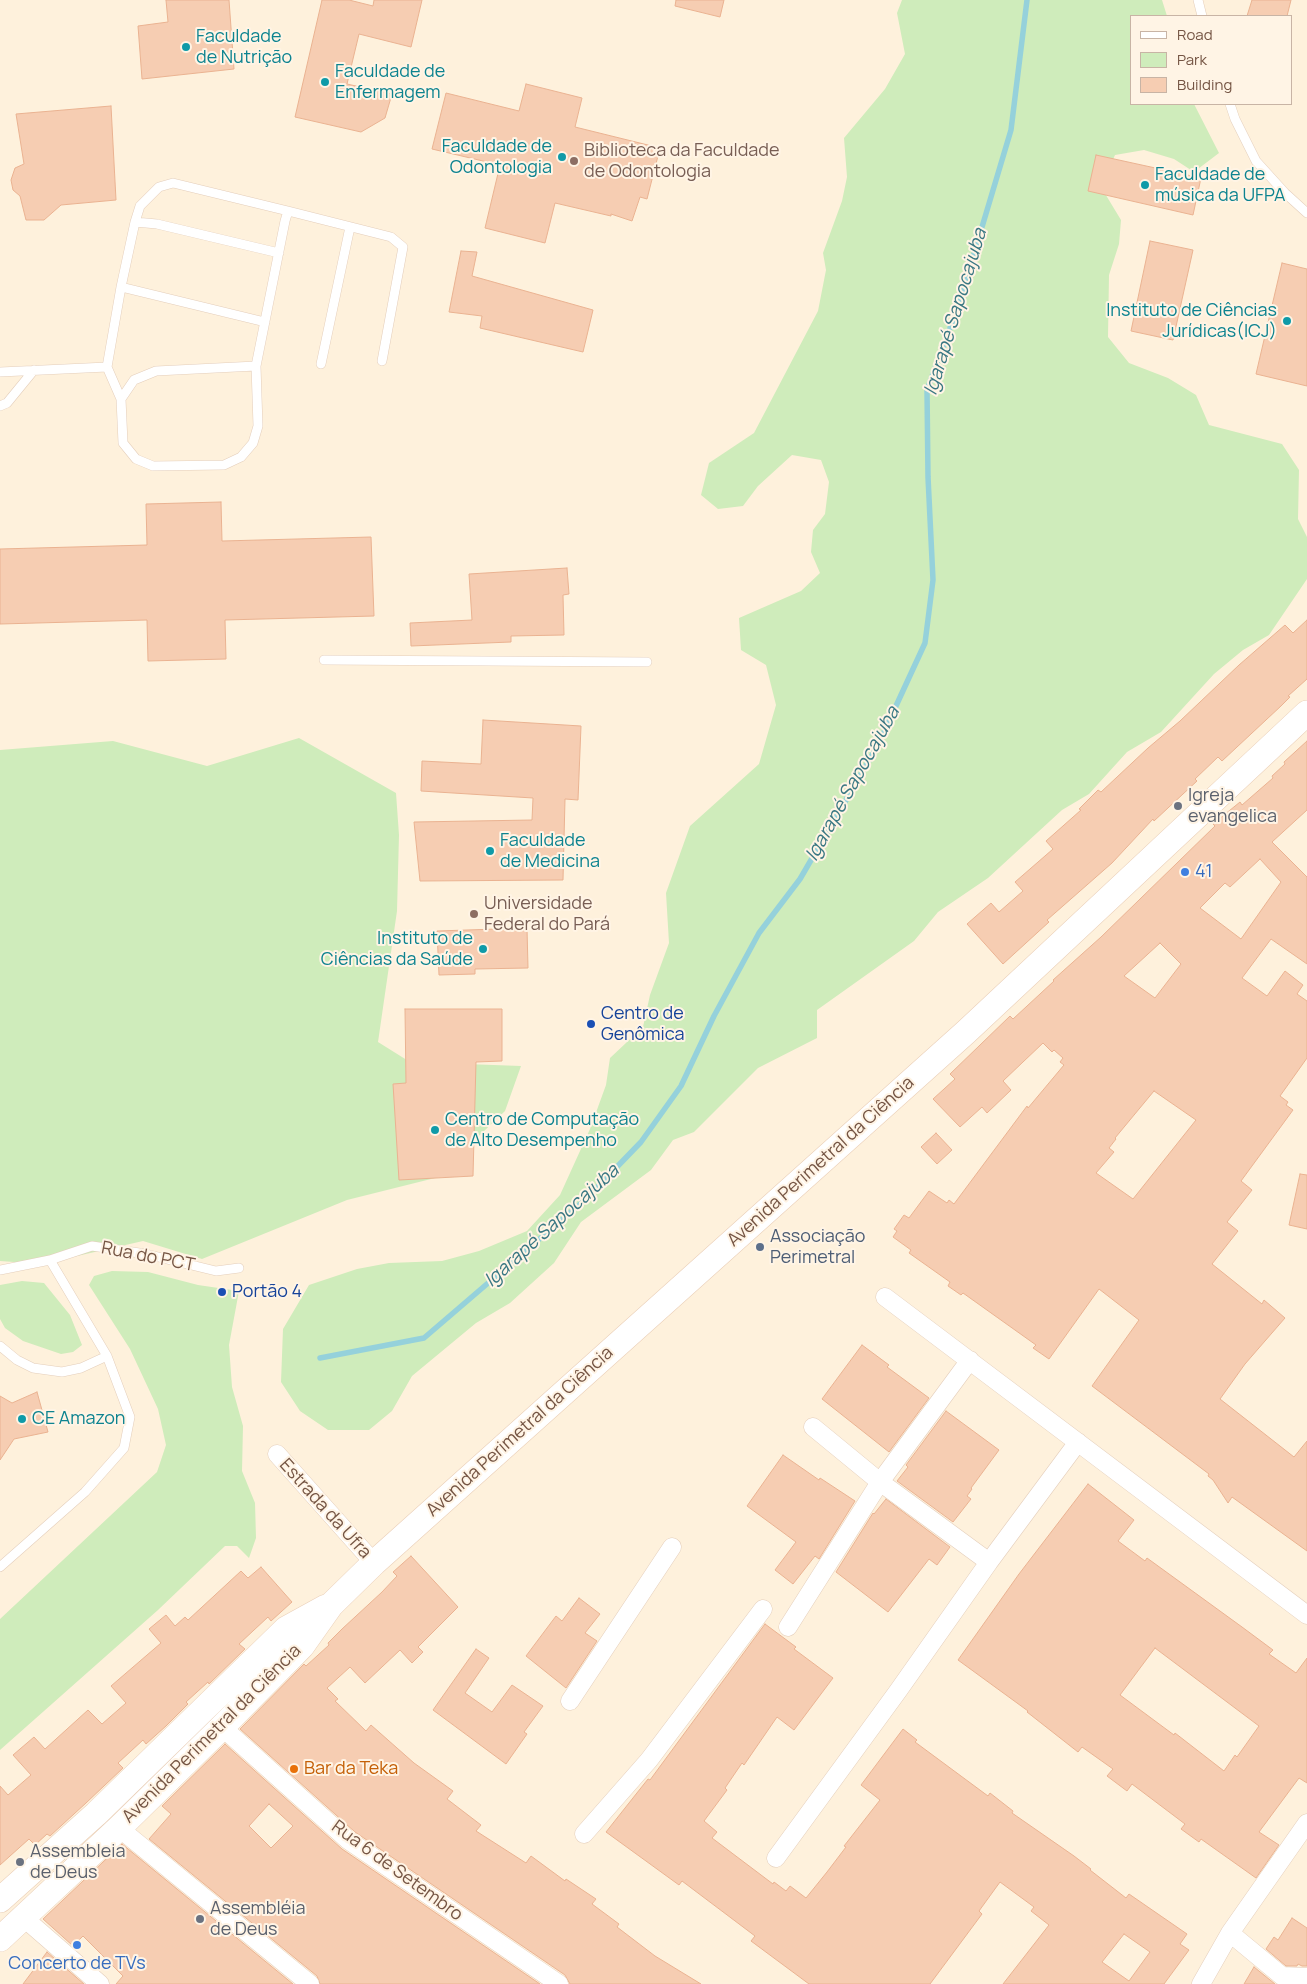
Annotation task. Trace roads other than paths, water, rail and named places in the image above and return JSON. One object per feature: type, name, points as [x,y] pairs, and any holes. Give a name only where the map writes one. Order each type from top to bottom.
[{"type":"main road","name":"Avenida Perimetral da Ciência","points":[[0,1939],[119,1828],[302,1646],[331,1605],[374,1563],[966,1032],[1307,714]]},
{"type":"main road","name":"Avenida Perimetral da Ciência","points":[[0,1900],[96,1814],[286,1629],[331,1605]]},
{"type":"street","points":[[885,1297],[1307,1615]]},
{"type":"street","points":[[788,1627],[880,1482],[970,1360]]},
{"type":"street","points":[[813,1427],[880,1482],[989,1562]]},
{"type":"street","points":[[776,1858],[904,1683],[989,1562],[1078,1442]]},
{"type":"street","name":"Estrada da Ufra","points":[[277,1454],[374,1563]]},
{"type":"street","points":[[570,1701],[672,1547]]},
{"type":"street","points":[[584,1834],[649,1760],[763,1610]]},
{"type":"street","name":"Rua 6 de Setembro","points":[[222,1726],[348,1840],[559,1984]]},
{"type":"street","points":[[1200,1984],[1230,1933],[1302,1840],[1307,1823]]},
{"type":"street","points":[[119,1828],[310,1984]]},
{"type":"street","points":[[24,1918],[100,1984]]},
{"type":"street","points":[[1230,1933],[1282,1976],[1307,1977]]},
{"type":"lane","points":[[1198,0],[1202,15]]},
{"type":"lane","points":[[1230,105],[1235,119],[1256,161],[1285,193],[1307,213]]},
{"type":"lane","points":[[288,211],[256,366],[258,426],[253,443],[241,458],[224,465],[153,466],[136,459],[123,443],[121,399],[108,367],[121,287],[135,222],[140,206],[159,187],[173,183],[288,211],[391,237],[403,247],[382,361]]},
{"type":"lane","points":[[135,222],[157,224],[279,253]]},
{"type":"lane","points":[[321,364],[350,227]]},
{"type":"lane","points":[[121,287],[265,322]]},
{"type":"lane","points":[[121,399],[134,380],[156,372],[256,366]]},
{"type":"lane","points":[[0,372],[108,367]]},
{"type":"lane","points":[[0,406],[7,403],[34,370]]},
{"type":"lane","points":[[324,660],[647,662]]},
{"type":"lane","name":"Rua do PCT","points":[[0,1270],[50,1260],[92,1246],[146,1254],[216,1271],[240,1268]]},
{"type":"lane","points":[[0,1567],[85,1492],[124,1448],[130,1416],[107,1356],[50,1260]]},
{"type":"lane","points":[[0,1346],[17,1360],[33,1368],[62,1372],[81,1368],[107,1356]]},
{"type":"waterway","name":"Igarapé Sapocajuba","points":[[320,1358],[424,1338],[586,1199],[641,1142],[681,1086],[714,1016],[759,933],[800,879],[878,745],[925,643],[933,580],[928,477],[927,390],[959,304],[1011,130],[1027,0]]},
{"type":"place","name":"Faculdade de Nutrição","points":[[186,47]]},
{"type":"place","name":"Faculdade de Enfermagem","points":[[325,82]]},
{"type":"place","name":"Faculdade de Odontologia","points":[[562,157]]},
{"type":"place","name":"Biblioteca da Faculdade de Odontologia","points":[[574,161]]},
{"type":"place","name":"Faculdade de música da UFPA","points":[[1145,185]]},
{"type":"place","name":"Instituto de Ciências Jurídicas(ICJ)","points":[[1287,321]]},
{"type":"place","name":"Igreja evangelica","points":[[1178,806]]},
{"type":"place","name":"Faculdade de Medicina","points":[[490,851]]},
{"type":"place","name":"41","points":[[1185,872]]},
{"type":"place","name":"Universidade Federal do Pará","points":[[474,914]]},
{"type":"place","name":"Instituto de Ciências da Saúde","points":[[483,949]]},
{"type":"place","name":"Centro de Genômica","points":[[591,1024]]},
{"type":"place","name":"Centro de Computação de Alto Desempenho","points":[[435,1130]]},
{"type":"place","name":"Associação Perimetral","points":[[760,1247]]},
{"type":"place","name":"Portão 4","points":[[222,1292]]},
{"type":"place","name":"CE Amazon","points":[[22,1419]]},
{"type":"place","name":"Bar da Teka","points":[[294,1769]]},
{"type":"place","name":"Assembleia de Deus","points":[[20,1862]]},
{"type":"place","name":"Assembléia de Deus","points":[[200,1919]]},
{"type":"place","name":"Concerto de TVs","points":[[77,1945]]}]
